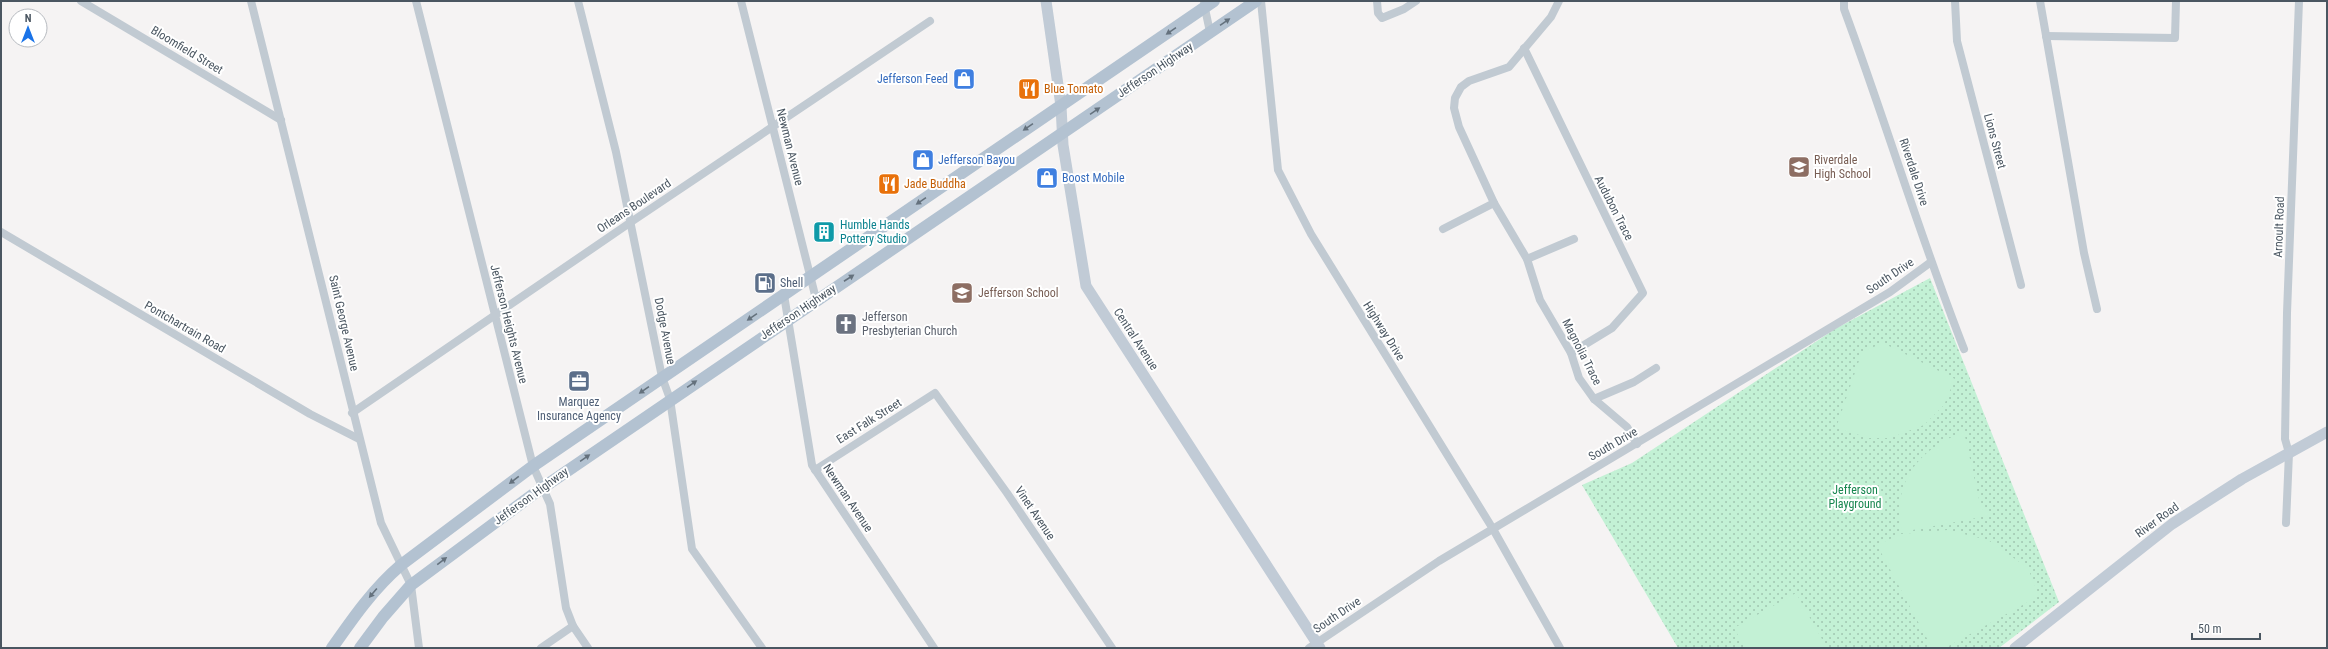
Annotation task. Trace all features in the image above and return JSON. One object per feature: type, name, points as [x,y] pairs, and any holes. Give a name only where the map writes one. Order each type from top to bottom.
[{"type":"main road","name":"Central Avenue","points":[[1046,1],[1061,106],[1063,133],[1086,286],[1315,646]]},
{"type":"main road","name":"Jefferson Highway","points":[[360,648],[383,617],[411,585],[542,488],[788,318],[1256,1]]},
{"type":"main road","name":"Jefferson Highway","points":[[332,648],[360,608],[384,580],[401,565],[533,466],[1061,106],[1207,3]]},
{"type":"main road","name":"River Road","points":[[2015,648],[2172,524],[2242,479],[2327,432]]},
{"type":"street","name":"Bloomfield Street","points":[[81,1],[281,120]]},
{"type":"street","name":"Saint George Avenue","points":[[251,1],[322,282],[352,413],[382,523],[411,585],[419,648]]},
{"type":"street","name":"Jefferson Heights Avenue","points":[[416,1],[533,466],[551,510],[566,608],[573,626],[588,648]]},
{"type":"street","name":"Dodge Avenue","points":[[578,1],[631,222],[662,377],[670,399],[692,549],[762,648]]},
{"type":"street","name":"Newman Avenue","points":[[741,1],[816,299]]},
{"type":"street","name":"Highway Drive","points":[[1261,1],[1278,170],[1310,234],[1493,529],[1560,648]]},
{"type":"street","points":[[1376,1],[1378,13],[1382,18],[1404,9],[1416,1]]},
{"type":"street","points":[[1443,228],[1494,203],[1459,127],[1454,108],[1455,98],[1461,87],[1469,82],[1509,67],[1551,17],[1559,1]]},
{"type":"street","name":"Riverdale Drive","points":[[1844,1],[1844,9],[1877,98],[1931,262],[1964,349]]},
{"type":"street","name":"Lions Street","points":[[1955,1],[1957,41],[2021,285]]},
{"type":"street","points":[[2040,1],[2084,253],[2097,309]]},
{"type":"street","points":[[2046,36],[2175,38],[2176,1]]},
{"type":"street","name":"Arnoult Road","points":[[2286,523],[2289,453],[2285,439],[2286,313],[2299,1]]},
{"type":"street","points":[[1207,3],[1210,32]]},
{"type":"street","name":"Orleans Boulevard","points":[[352,413],[631,222],[930,21]]},
{"type":"street","name":"Audubon Trace","points":[[1524,48],[1643,293],[1612,328],[1571,353]]},
{"type":"street","name":"Magnolia Trace","points":[[1494,203],[1527,259],[1540,300],[1571,353],[1579,378],[1594,399],[1627,427],[1637,444]]},
{"type":"street","name":"Pontchartrain Road","points":[[1,232],[304,411],[359,439]]},
{"type":"street","points":[[1527,259],[1574,239]]},
{"type":"street","name":"South Drive","points":[[1315,646],[1439,561],[1890,292],[1931,262]]},
{"type":"street","name":"Newman Avenue","points":[[784,295],[812,464],[934,648]]},
{"type":"street","points":[[1594,399],[1634,382],[1656,368]]},
{"type":"street","name":"East Falk Street","points":[[815,470],[935,393]]},
{"type":"street","name":"Vinet Avenue","points":[[935,393],[1007,493],[1112,648]]},
{"type":"street","points":[[541,648],[573,626]]},
{"type":"green space","name":"Jefferson Playground","points":[[1930,278],[2059,602],[1999,648],[1678,648],[1582,485],[1632,463],[1835,329]]},
{"type":"green space","points":[[1883,343],[1955,379],[1944,405],[1924,425],[1890,438],[1869,438],[1836,428],[1862,352]]},
{"type":"green space","points":[[1964,432],[1981,508],[1987,512],[1987,516],[1902,532],[1900,514],[1901,498],[1905,483],[1912,470],[1934,447]]},
{"type":"green space","points":[[1947,530],[1988,540],[2028,568],[2039,596],[1945,648],[1932,648],[1877,545],[1901,534]]},
{"type":"green space","points":[[1796,593],[1827,648],[1745,648],[1734,628]]},
{"type":"place","name":"Jefferson Feed","points":[[964,79]]},
{"type":"place","name":"Blue Tomato","points":[[1029,89]]},
{"type":"place","name":"Jefferson Bayou","points":[[923,160]]},
{"type":"place","name":"Riverdale High School","points":[[1799,167]]},
{"type":"place","name":"Boost Mobile","points":[[1047,178]]},
{"type":"place","name":"Jade Buddha","points":[[889,184]]},
{"type":"place","name":"Humble Hands Pottery Studio","points":[[824,232]]},
{"type":"place","name":"Shell","points":[[765,283]]},
{"type":"place","name":"Jefferson School","points":[[962,293]]},
{"type":"place","name":"Jefferson Presbyterian Church","points":[[846,324]]},
{"type":"place","name":"Marquez Insurance Agency","points":[[579,381]]}]
